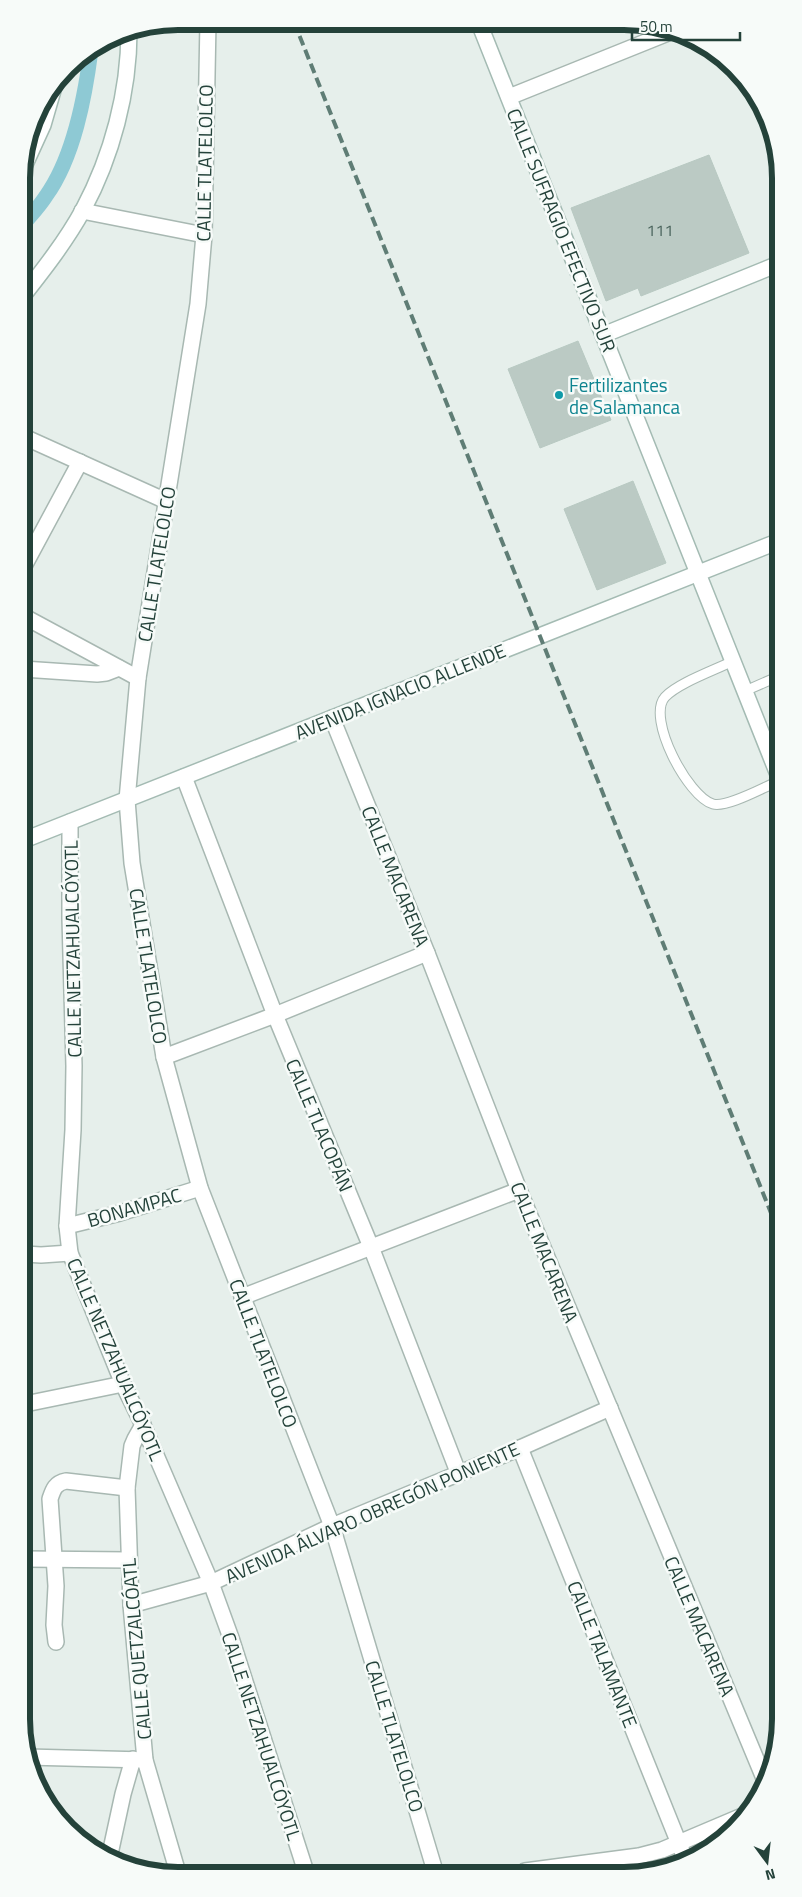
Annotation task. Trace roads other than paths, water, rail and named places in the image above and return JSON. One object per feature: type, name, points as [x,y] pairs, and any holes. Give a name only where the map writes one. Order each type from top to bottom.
[{"type":"street","name":"CALLE TLATELOLCO","points":[[208,30],[204,235],[198,304],[138,678],[127,800],[132,863],[164,1057],[200,1188],[332,1526],[434,1867]]},
{"type":"street","name":"CALLE SUFRAGIO EFECTIVO SUR","points":[[482,30],[772,757]]},
{"type":"street","points":[[509,97],[662,35]]},
{"type":"street","points":[[30,286],[64,240],[96,184],[115,129],[126,72],[128,39]]},
{"type":"street","points":[[35,141],[47,110]]},
{"type":"street","points":[[82,211],[204,235]]},
{"type":"street","points":[[603,335],[772,267]]},
{"type":"street","points":[[30,440],[166,501]]},
{"type":"street","points":[[30,555],[80,462]]},
{"type":"street","name":"AVENIDA IGNACIO ALLENDE","points":[[30,838],[772,544]]},
{"type":"street","points":[[30,620],[138,678]]},
{"type":"street","points":[[30,669],[97,674],[119,668]]},
{"type":"street","name":"CALLE MACARENA","points":[[332,718],[427,953],[519,1190],[762,1773]]},
{"type":"street","name":"CALLE TLACOPÁN","points":[[184,776],[275,1015],[371,1247],[458,1472]]},
{"type":"street","name":"CALLE NETZAHUALCÓYOTL","points":[[70,822],[70,928],[74,1066],[73,1130],[67,1226],[70,1253],[123,1384],[143,1425],[211,1582],[231,1638],[304,1867]]},
{"type":"street","points":[[164,1057],[275,1015],[427,953]]},
{"type":"street","name":"BONAMPAC","points":[[67,1226],[120,1213],[200,1188]]},
{"type":"street","points":[[242,1297],[519,1190]]},
{"type":"street","points":[[30,1254],[70,1253]]},
{"type":"street","points":[[30,1403],[123,1384]]},
{"type":"street","name":"AVENIDA ÁLVARO OBREGÓN PONIENTE","points":[[131,1605],[211,1582],[332,1526],[458,1472],[520,1448],[610,1408]]},
{"type":"street","name":"CALLE QUETZALCÓATL","points":[[143,1425],[132,1446],[127,1488],[128,1560],[139,1760],[176,1867]]},
{"type":"street","name":"CALLE TALAMANTE","points":[[520,1448],[684,1854]]},
{"type":"street","points":[[56,1642],[54,1626],[56,1586],[50,1500],[55,1486],[60,1482],[66,1481],[127,1488]]},
{"type":"street","points":[[30,1559],[128,1560]]},
{"type":"street","points":[[35,1757],[139,1760],[123,1794],[111,1851]]},
{"type":"street","points":[[555,1867],[639,1856],[662,1850],[729,1822]]},
{"type":"lane","points":[[733,661],[678,687],[665,697],[660,708],[660,719],[679,768],[693,790],[711,803],[727,802],[772,784]]},
{"type":"lane","points":[[745,691],[772,679]]},
{"type":"waterway","points":[[30,216],[56,180],[71,145],[82,107],[89,60]]},
{"type":"railway","points":[[297,30],[772,1216]]},
{"type":"place","name":"Fertilizantes de Salamanca","points":[[559,395]]}]
